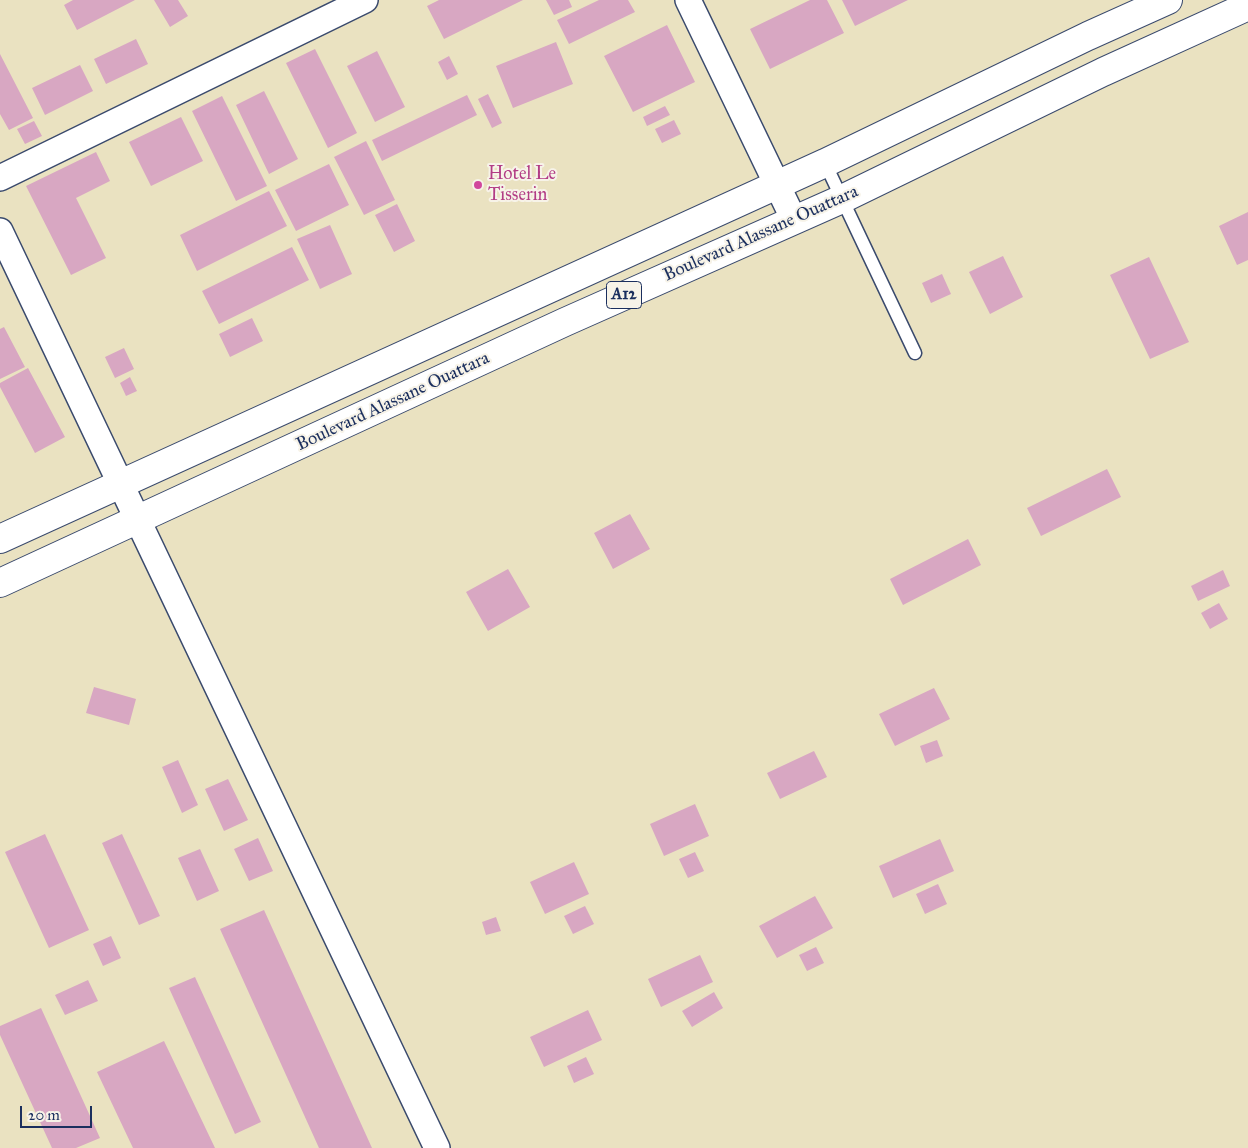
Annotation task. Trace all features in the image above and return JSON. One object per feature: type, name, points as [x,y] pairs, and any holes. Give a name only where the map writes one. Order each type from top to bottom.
[{"type":"main road","name":"A12","points":[[0,539],[776,186],[1088,36],[1168,0]]},
{"type":"main road","name":"Boulevard Alassane Ouattara","points":[[0,584],[556,326],[842,199],[1103,72],[1248,6]]},
{"type":"street","points":[[0,178],[365,0]]},
{"type":"street","points":[[688,0],[794,220]]},
{"type":"street","points":[[0,232],[437,1148]]},
{"type":"lane","points":[[825,163],[915,353]]},
{"type":"building","points":[[73,0],[135,0],[77,30],[64,5]]},
{"type":"building","points":[[154,0],[178,0],[188,16],[170,27]]},
{"type":"building","points":[[439,0],[523,0],[444,39],[427,6]]},
{"type":"building","points":[[546,0],[569,0],[572,7],[554,15]]},
{"type":"building","points":[[599,0],[628,0],[635,12],[569,44],[557,20]]},
{"type":"building","points":[[810,0],[827,0],[844,33],[770,69],[750,29]]},
{"type":"building","points":[[842,0],[908,0],[855,26]]},
{"type":"building","points":[[667,25],[695,82],[633,112],[604,56]]},
{"type":"building","points":[[136,39],[148,64],[106,84],[94,59]]},
{"type":"building","points":[[556,42],[573,84],[513,108],[496,66]]},
{"type":"building","points":[[315,49],[357,133],[328,148],[286,63]]},
{"type":"building","points":[[377,51],[405,107],[375,122],[347,66]]},
{"type":"building","points":[[0,54],[33,118],[9,130],[0,114]]},
{"type":"building","points":[[449,56],[458,74],[447,80],[438,62]]},
{"type":"building","points":[[80,65],[93,91],[45,115],[32,88]]},
{"type":"building","points":[[264,91],[298,159],[269,174],[236,105]]},
{"type":"building","points":[[488,94],[502,123],[492,128],[478,99]]},
{"type":"building","points":[[467,95],[477,115],[382,161],[372,140]]},
{"type":"building","points":[[222,96],[267,186],[236,201],[192,111]]},
{"type":"building","points":[[665,106],[670,115],[647,126],[643,117]]},
{"type":"building","points":[[181,117],[203,161],[151,186],[129,142]]},
{"type":"building","points":[[674,120],[681,134],[662,143],[655,129]]},
{"type":"building","points":[[34,121],[42,136],[25,144],[17,129]]},
{"type":"building","points":[[366,141],[395,200],[364,215],[334,157]]},
{"type":"building","points":[[96,152],[110,181],[76,198],[106,258],[71,275],[26,186]]},
{"type":"building","points":[[329,164],[349,205],[296,231],[275,190]]},
{"type":"building","points":[[269,191],[287,226],[197,271],[180,235]]},
{"type":"building","points":[[397,204],[415,241],[394,252],[375,215]]},
{"type":"building","points":[[1248,212],[1248,260],[1237,265],[1219,226]]},
{"type":"building","points":[[330,225],[352,274],[320,289],[297,239]]},
{"type":"building","points":[[292,247],[309,280],[219,324],[202,291]]},
{"type":"building","points":[[1003,256],[1023,297],[990,314],[969,272]]},
{"type":"building","points":[[1149,257],[1189,342],[1150,359],[1110,275]]},
{"type":"building","points":[[942,274],[951,294],[931,303],[922,283]]},
{"type":"building","points":[[252,318],[263,341],[230,357],[219,334]]},
{"type":"building","points":[[4,327],[25,367],[0,379],[0,329]]},
{"type":"building","points":[[124,348],[134,369],[115,378],[105,357]]},
{"type":"building","points":[[28,368],[65,437],[35,453],[0,387],[0,383]]},
{"type":"building","points":[[130,377],[137,391],[126,396],[120,383]]},
{"type":"building","points":[[1107,469],[1121,497],[1041,536],[1027,508]]},
{"type":"building","points":[[630,514],[650,549],[613,569],[594,533]]},
{"type":"building","points":[[968,539],[981,565],[903,605],[890,579]]},
{"type":"building","points":[[508,569],[530,607],[488,631],[466,592]]},
{"type":"building","points":[[1223,570],[1230,586],[1198,601],[1191,586]]},
{"type":"building","points":[[1219,603],[1228,619],[1210,629],[1201,613]]},
{"type":"building","points":[[94,687],[136,699],[129,725],[86,713]]},
{"type":"building","points":[[934,688],[950,719],[895,746],[879,714]]},
{"type":"building","points":[[937,740],[943,756],[926,763],[920,746]]},
{"type":"building","points":[[814,751],[827,777],[780,799],[767,773]]},
{"type":"building","points":[[178,760],[198,805],[182,813],[162,767]]},
{"type":"building","points":[[228,779],[248,820],[224,831],[205,789]]},
{"type":"building","points":[[695,804],[709,836],[664,856],[650,824]]},
{"type":"building","points":[[45,834],[89,930],[49,948],[5,852]]},
{"type":"building","points":[[122,834],[160,916],[139,925],[102,843]]},
{"type":"building","points":[[258,838],[273,871],[249,881],[234,849]]},
{"type":"building","points":[[940,839],[954,871],[893,898],[879,866]]},
{"type":"building","points":[[200,849],[219,891],[197,901],[178,858]]},
{"type":"building","points":[[695,852],[704,871],[688,878],[679,859]]},
{"type":"building","points":[[574,862],[589,894],[545,914],[530,882]]},
{"type":"building","points":[[938,884],[947,904],[925,914],[916,894]]},
{"type":"building","points":[[815,896],[833,928],[777,958],[759,926]]},
{"type":"building","points":[[585,906],[594,924],[573,934],[564,916]]},
{"type":"building","points":[[264,910],[372,1148],[319,1148],[220,929]]},
{"type":"building","points":[[496,917],[501,931],[486,935],[482,922]]},
{"type":"building","points":[[111,936],[121,958],[103,966],[93,944]]},
{"type":"building","points":[[816,947],[824,963],[807,971],[799,955]]},
{"type":"building","points":[[700,955],[713,982],[661,1007],[648,979]]},
{"type":"building","points":[[195,977],[261,1122],[235,1134],[169,988]]},
{"type":"building","points":[[88,980],[98,1001],[65,1015],[55,995]]},
{"type":"building","points":[[714,992],[723,1008],[692,1027],[682,1011]]},
{"type":"building","points":[[41,1008],[100,1138],[76,1148],[52,1148],[0,1035],[0,1026]]},
{"type":"building","points":[[588,1010],[602,1040],[544,1067],[530,1037]]},
{"type":"building","points":[[164,1041],[215,1148],[133,1148],[97,1072]]},
{"type":"building","points":[[586,1057],[594,1074],[574,1083],[567,1066]]},
{"type":"place","name":"Hotel Le Tisserin","points":[[478,185]]}]
